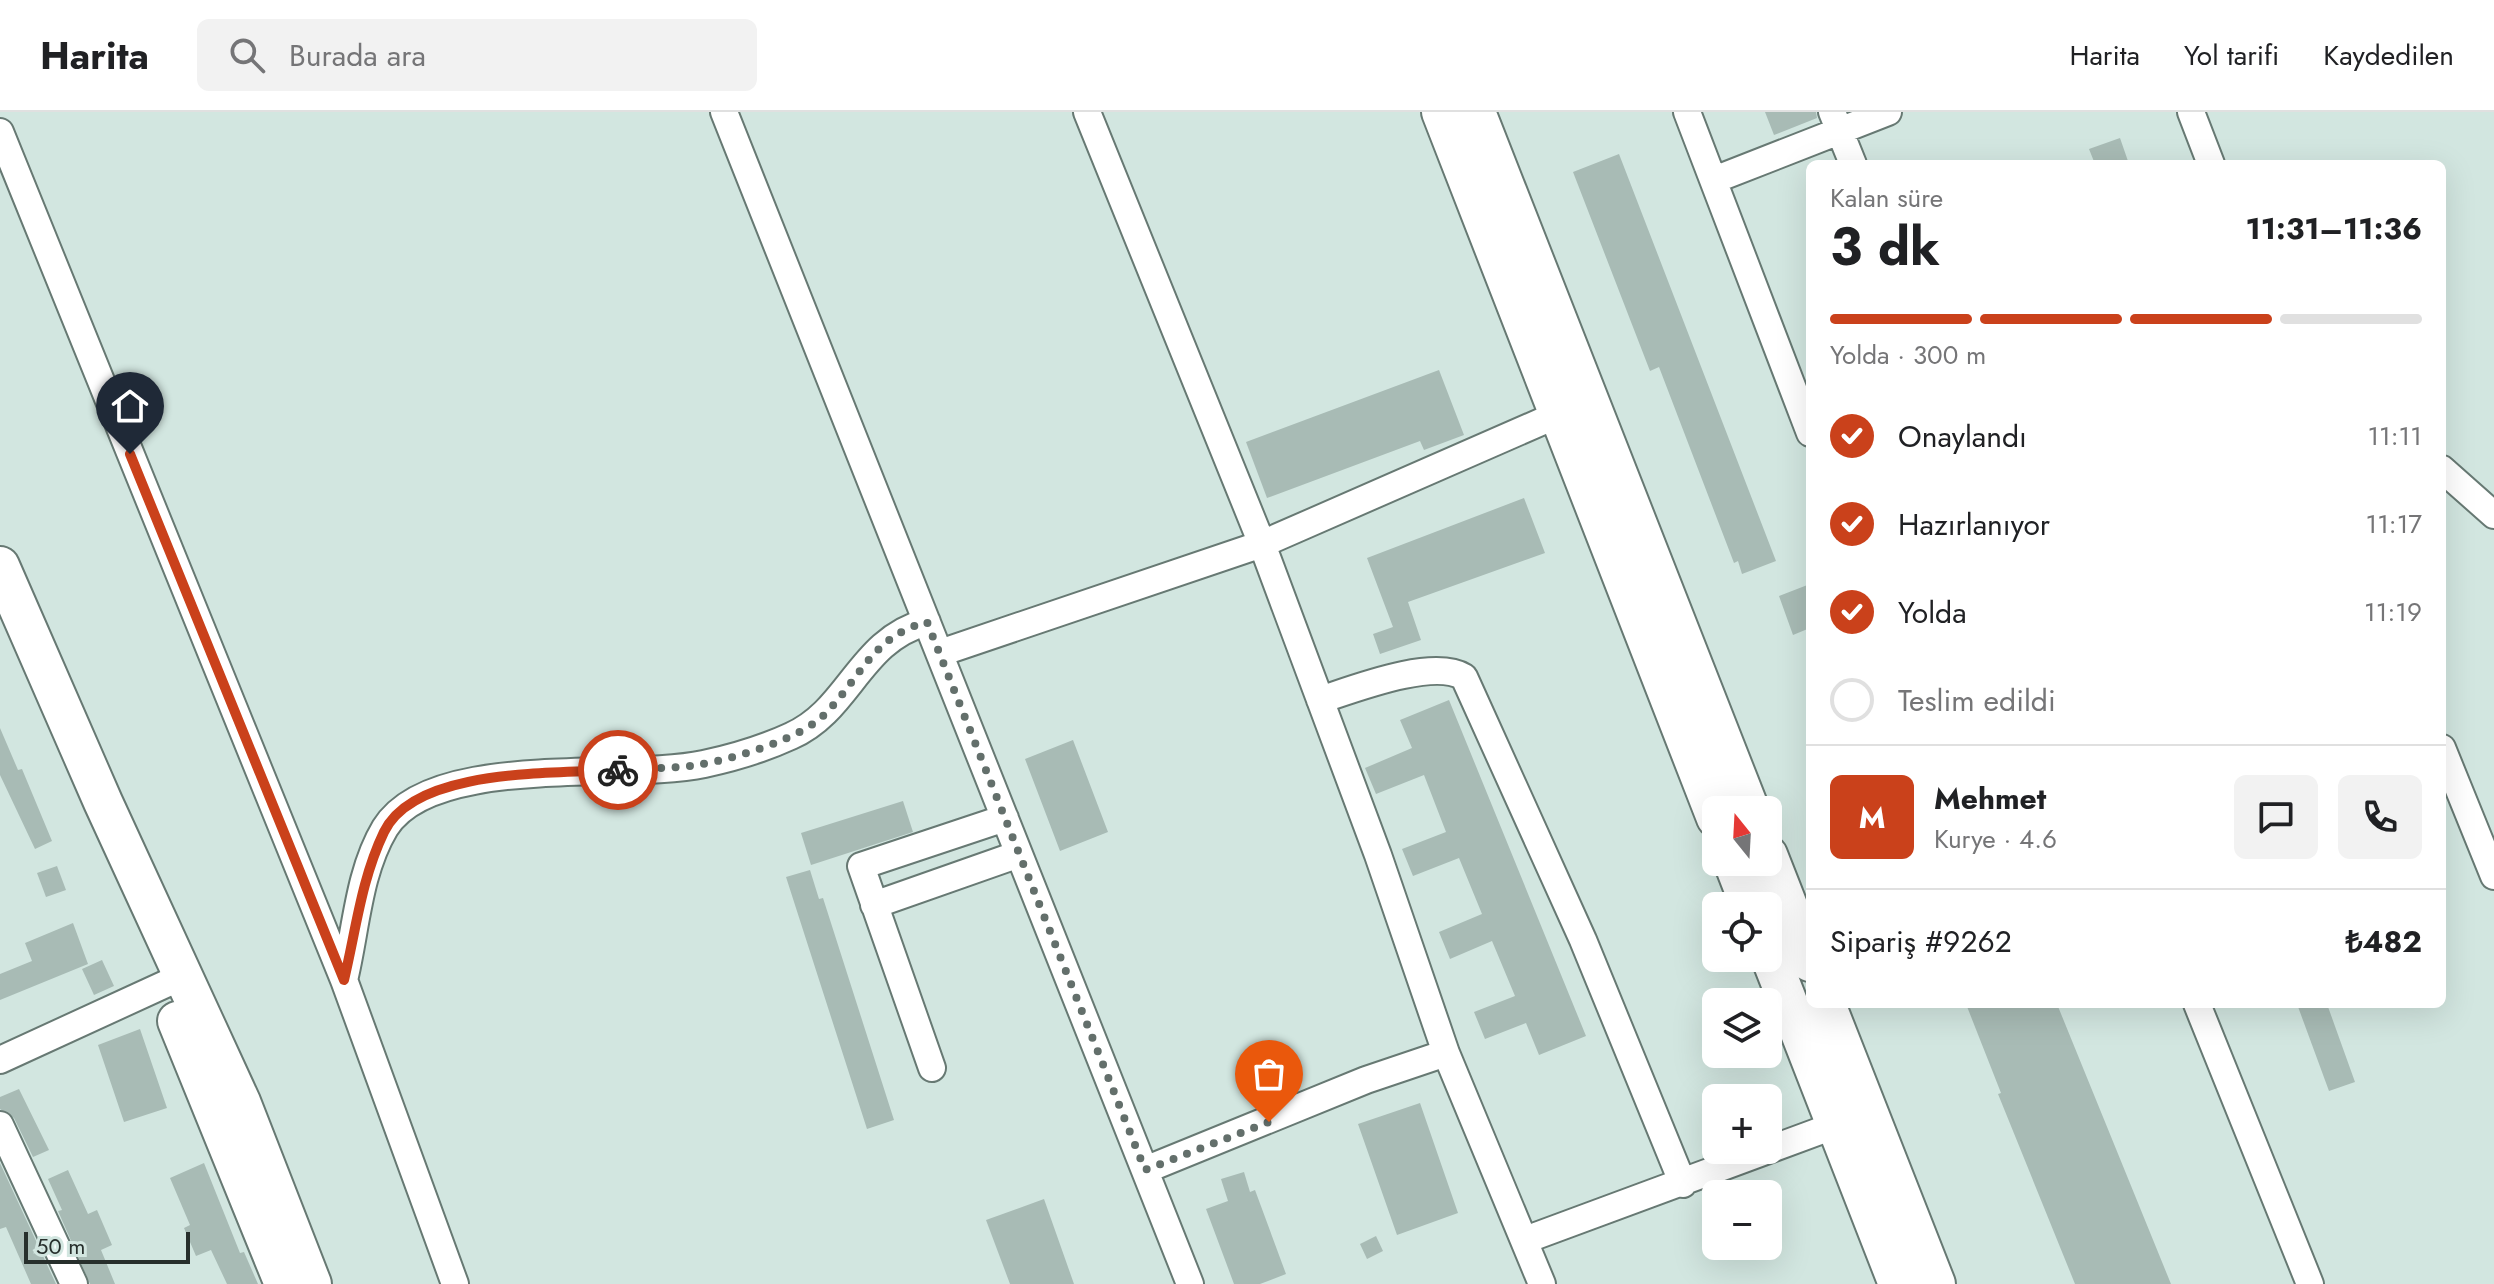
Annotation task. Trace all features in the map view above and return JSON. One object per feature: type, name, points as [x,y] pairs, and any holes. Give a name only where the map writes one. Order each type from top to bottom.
[{"type":"street","points":[[724,112],[1190,1284]]},
{"type":"street","points":[[1087,112],[1262,544],[1446,1053],[1542,1284]]},
{"type":"street","points":[[1441,112],[1707,796]]},
{"type":"street","points":[[1476,112],[1745,796]]},
{"type":"street","points":[[1687,112],[1806,422]]},
{"type":"street","points":[[1714,180],[1836,121],[1888,112]]},
{"type":"street","points":[[2191,112],[2209,160]]},
{"type":"street","points":[[1836,121],[1851,160]]},
{"type":"street","points":[[0,132],[344,980],[455,1284]]},
{"type":"street","points":[[940,653],[1262,544],[1559,414]]},
{"type":"street","points":[[2446,473],[2494,515]]},
{"type":"street","points":[[2,574],[173,982],[284,1284]]},
{"type":"street","points":[[344,980],[367,873],[385,829],[401,809],[444,788],[490,778],[703,764],[792,736],[825,715],[864,662],[902,628],[927,622]]},
{"type":"street","points":[[0,624],[173,982],[241,1102],[312,1284]]},
{"type":"street","points":[[1320,700],[1381,680],[1429,672],[1454,671],[1464,677],[1583,940],[1683,1184]]},
{"type":"street","points":[[2446,758],[2494,876]]},
{"type":"street","points":[[932,1068],[861,866],[1005,818]]},
{"type":"street","points":[[874,905],[1019,854]]},
{"type":"street","points":[[1776,876],[1806,952]]},
{"type":"street","points":[[1776,972],[1898,1284]]},
{"type":"street","points":[[0,1060],[173,982]]},
{"type":"street","points":[[1828,1008],[1936,1284]]},
{"type":"street","points":[[2199,1008],[2310,1284]]},
{"type":"street","points":[[1145,1170],[1366,1080],[1446,1053]]},
{"type":"street","points":[[0,1125],[74,1284]]},
{"type":"street","points":[[1525,1240],[1836,1125]]},
{"type":"building","points":[[1765,112],[1816,112],[1817,118],[1774,135]]},
{"type":"building","points":[[2120,138],[2128,160],[2093,160],[2089,149]]},
{"type":"building","points":[[1619,154],[1776,561],[1742,574],[1738,561],[1734,563],[1659,367],[1650,371],[1573,172]]},
{"type":"building","points":[[1439,370],[1464,435],[1424,450],[1420,441],[1267,498],[1246,442]]},
{"type":"building","points":[[1524,498],[1545,553],[1408,602],[1421,640],[1380,654],[1373,634],[1393,627],[1367,558]]},
{"type":"building","points":[[1806,586],[1806,630],[1793,635],[1779,596]]},
{"type":"building","points":[[1449,700],[1586,1036],[1539,1055],[1526,1023],[1485,1039],[1474,1012],[1515,996],[1492,941],[1450,959],[1439,932],[1482,914],[1459,858],[1413,876],[1402,849],[1446,832],[1424,775],[1376,794],[1365,768],[1412,748],[1400,720]]},
{"type":"building","points":[[0,728],[18,770],[22,769],[52,841],[35,849],[0,775]]},
{"type":"building","points":[[1073,740],[1108,832],[1060,851],[1025,759]]},
{"type":"building","points":[[903,801],[913,832],[811,865],[801,833]]},
{"type":"building","points":[[57,866],[66,890],[46,897],[37,873]]},
{"type":"building","points":[[810,870],[819,899],[823,898],[894,1120],[867,1129],[786,877]]},
{"type":"building","points":[[73,923],[88,964],[0,1000],[0,974],[32,961],[25,943]]},
{"type":"building","points":[[102,960],[114,986],[94,995],[82,969]]},
{"type":"building","points":[[1968,1008],[2059,1008],[2171,1284],[2075,1284],[1998,1094],[2001,1093]]},
{"type":"building","points":[[2298,1008],[2328,1008],[2355,1082],[2329,1091]]},
{"type":"building","points":[[140,1029],[167,1108],[124,1122],[98,1045]]},
{"type":"building","points":[[19,1089],[49,1150],[33,1157],[14,1118],[0,1109],[0,1097]]},
{"type":"building","points":[[1420,1103],[1458,1213],[1397,1235],[1358,1124]]},
{"type":"building","points":[[0,1163],[56,1284],[31,1284],[6,1227],[0,1229]]},
{"type":"building","points":[[204,1163],[240,1253],[244,1252],[258,1284],[227,1284],[211,1250],[196,1256],[184,1228],[190,1225],[170,1178]]},
{"type":"building","points":[[68,1170],[88,1214],[97,1210],[112,1245],[101,1250],[115,1284],[90,1284],[58,1211],[62,1210],[48,1179]]},
{"type":"building","points":[[1244,1172],[1250,1192],[1255,1190],[1286,1274],[1260,1284],[1234,1284],[1206,1209],[1228,1201],[1221,1179]]},
{"type":"building","points":[[1044,1199],[1074,1284],[1010,1284],[986,1220]]},
{"type":"building","points":[[1376,1236],[1383,1251],[1367,1259],[1360,1244]]},
{"type":"way so far","points":[[618,770],[703,764],[792,736],[825,715],[864,662],[902,628],[927,622],[1145,1170],[1269,1122]]},
{"type":"route","points":[[130,454],[344,980],[367,873],[385,829],[401,809],[444,788],[490,778],[618,770]]}]
